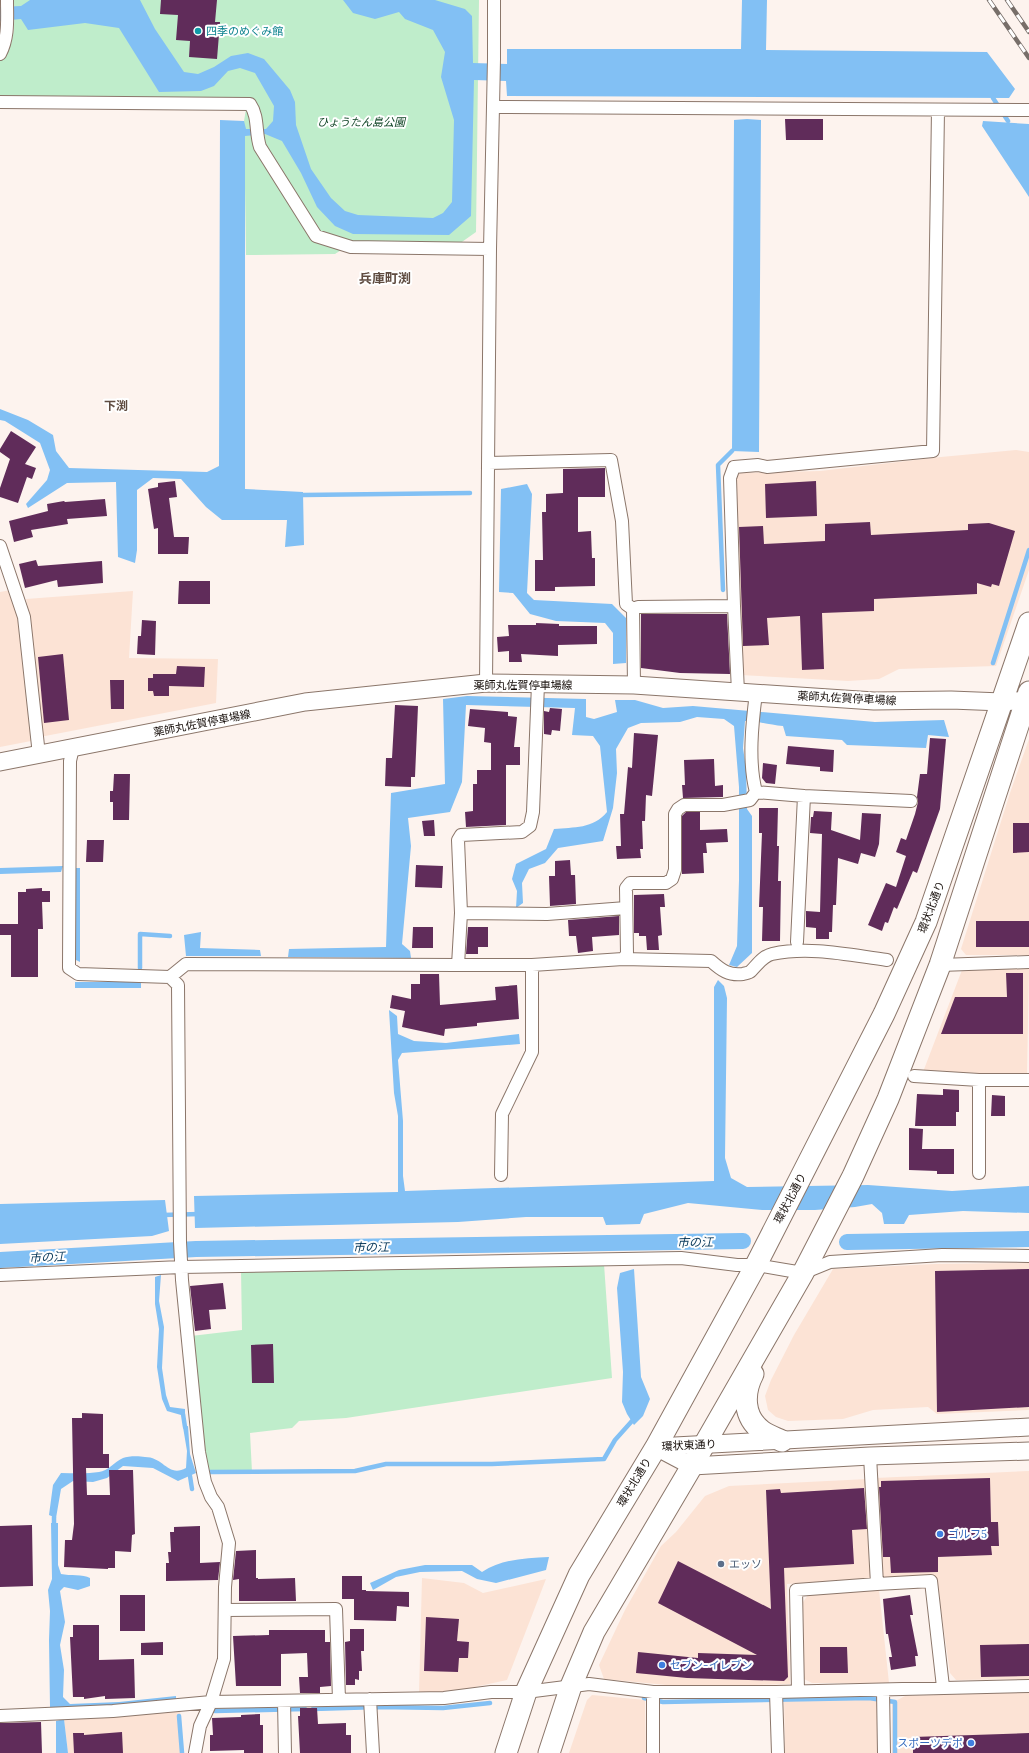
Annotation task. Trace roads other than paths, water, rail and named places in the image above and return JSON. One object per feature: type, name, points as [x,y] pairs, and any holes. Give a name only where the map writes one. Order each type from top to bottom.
[{"type":"highway","name":"環状北通り","points":[[506,1753],[526,1692],[579,1575],[656,1447],[756,1265],[884,1014],[926,922],[1029,623]]},
{"type":"highway","points":[[549,1753],[571,1686],[594,1632],[705,1444],[802,1273],[853,1176],[888,1099],[940,965],[1028,698]]},
{"type":"highway","points":[[782,1441],[762,1431],[749,1414],[745,1400],[749,1382],[801,1293],[802,1273]]},
{"type":"main road","name":"薬師丸佐賀停車場線","points":[[0,762],[305,702],[486,683],[538,688],[634,685],[738,692],[755,701],[951,700],[1002,702],[1028,698]]},
{"type":"main road","name":"環状東通り","points":[[656,1447],[1029,1427]]},
{"type":"main road","name":"環状東通り","points":[[656,1447],[692,1466],[870,1456],[1029,1451]]},
{"type":"street","points":[[0,54],[5,45],[7,32],[7,0]]},
{"type":"street","points":[[486,683],[490,249],[494,107],[494,0]]},
{"type":"street","points":[[0,102],[250,104],[255,111],[256,131],[260,146],[316,236],[351,247],[490,249]]},
{"type":"street","points":[[494,107],[1029,110]]},
{"type":"street","points":[[738,692],[730,478],[734,467],[758,465],[767,467],[933,451],[938,110]]},
{"type":"street","points":[[488,463],[611,460],[622,521],[626,604],[633,609]]},
{"type":"street","points":[[0,546],[24,617],[39,755]]},
{"type":"street","points":[[633,609],[638,607],[734,606]]},
{"type":"street","points":[[633,609],[634,685]]},
{"type":"street","points":[[458,965],[460,913],[458,840],[461,834],[522,832],[530,826],[533,812],[538,688]]},
{"type":"street","points":[[753,796],[752,723],[755,701]]},
{"type":"street","points":[[73,748],[70,760],[69,968],[78,974],[170,977],[186,964],[458,965],[532,964],[624,959],[711,961],[720,970],[734,975],[750,973],[759,961],[770,954],[797,951],[833,952],[887,960]]},
{"type":"street","points":[[624,959],[627,954],[626,888],[630,883],[666,883],[674,876],[675,814],[678,809],[684,805],[723,805],[734,803],[753,796],[804,796],[911,800]]},
{"type":"street","points":[[797,942],[804,796]]},
{"type":"street","points":[[460,913],[547,914],[626,908]]},
{"type":"street","points":[[940,965],[1029,962]]},
{"type":"street","points":[[500,1175],[502,1114],[532,1052],[532,964]]},
{"type":"street","points":[[170,977],[178,985],[179,1205],[181,1267],[199,1452],[205,1482],[211,1497],[218,1507],[229,1543],[224,1610],[224,1659],[211,1702],[200,1726],[195,1753]]},
{"type":"street","points":[[914,1076],[980,1080],[1029,1080]]},
{"type":"street","points":[[979,1173],[980,1080]]},
{"type":"street","points":[[0,1276],[181,1267],[681,1258],[737,1265],[756,1265],[802,1273],[830,1262],[942,1255],[1029,1256]]},
{"type":"street","points":[[870,1456],[877,1584]]},
{"type":"street","points":[[798,1691],[796,1590],[931,1581],[943,1687]]},
{"type":"street","points":[[224,1610],[336,1610],[339,1700]]},
{"type":"street","points":[[0,1716],[113,1711],[211,1702],[444,1698],[490,1692],[526,1692],[589,1684],[653,1698],[776,1698],[798,1691],[883,1697],[943,1687],[1029,1686]]},
{"type":"street","points":[[883,1697],[884,1753]]},
{"type":"street","points":[[653,1698],[653,1753]]},
{"type":"street","points":[[776,1698],[778,1753]]},
{"type":"street","points":[[370,1699],[373,1753]]},
{"type":"street","points":[[284,1701],[285,1753]]},
{"type":"water","points":[[30,0],[140,0],[155,29],[184,72],[198,74],[214,67],[231,56],[248,53],[264,59],[290,90],[295,102],[296,125],[311,169],[331,198],[345,211],[358,215],[433,218],[443,213],[452,202],[454,120],[441,77],[445,52],[433,30],[405,19],[399,12],[375,19],[353,13],[343,0],[435,0],[465,9],[472,16],[473,63],[507,64],[507,49],[741,49],[742,0],[767,0],[766,50],[987,52],[1015,89],[1009,98],[507,96],[506,81],[474,80],[471,216],[449,235],[353,234],[335,226],[317,207],[301,173],[282,141],[265,134],[245,136],[245,489],[303,492],[304,545],[285,547],[287,520],[222,520],[206,507],[181,479],[153,478],[137,490],[137,550],[135,563],[118,557],[116,482],[67,483],[28,508],[26,504],[47,480],[50,470],[40,443],[5,421],[0,420],[0,409],[28,420],[53,435],[56,451],[69,468],[207,472],[219,466],[220,120],[244,121],[246,129],[266,129],[273,121],[274,106],[255,73],[240,68],[228,71],[214,86],[201,91],[159,92],[119,28],[85,23],[28,30],[21,19],[0,21],[0,7],[21,6]]},
{"type":"water","points":[[734,120],[761,120],[759,452],[732,451]]},
{"type":"water","points":[[983,121],[1029,124],[1029,197],[982,126]]},
{"type":"water","points":[[527,484],[532,494],[527,593],[534,600],[612,604],[626,618],[626,663],[613,664],[613,633],[605,623],[556,621],[530,614],[513,593],[499,592],[501,489]]},
{"type":"water","points":[[467,696],[586,699],[586,717],[594,719],[617,712],[615,700],[635,700],[663,708],[693,706],[875,722],[944,720],[949,737],[928,735],[926,748],[847,745],[842,740],[786,736],[783,726],[745,721],[743,748],[746,768],[747,809],[752,816],[752,953],[737,967],[729,965],[737,946],[739,880],[739,787],[734,726],[724,719],[697,717],[680,722],[641,723],[628,728],[616,749],[617,773],[613,808],[603,841],[558,848],[545,863],[529,869],[522,883],[523,903],[516,908],[517,891],[512,879],[516,864],[546,849],[554,829],[583,826],[596,822],[607,812],[600,746],[593,736],[572,735],[575,708],[466,705],[462,782],[450,812],[408,818],[411,846],[402,944],[410,951],[411,958],[288,957],[289,949],[386,947],[391,793],[445,784],[443,699]]},
{"type":"water","points":[[63,866],[61,872],[0,874],[0,868]]},
{"type":"water","points":[[75,868],[80,868],[80,962],[74,959]]},
{"type":"water","points":[[201,932],[200,948],[260,950],[261,956],[186,956],[184,935]]},
{"type":"water","points":[[718,980],[724,986],[727,998],[725,1158],[731,1178],[747,1187],[868,1185],[952,1191],[1029,1186],[1029,1213],[963,1211],[909,1215],[904,1224],[884,1224],[882,1213],[872,1204],[855,1207],[815,1210],[762,1210],[688,1203],[644,1214],[640,1224],[606,1225],[603,1217],[526,1217],[458,1222],[195,1228],[194,1196],[398,1192],[398,1116],[394,1093],[389,1010],[397,1016],[398,1034],[414,1041],[446,1043],[519,1034],[520,1044],[402,1053],[398,1060],[403,1121],[403,1176],[405,1191],[714,1181],[714,987]]},
{"type":"water","points":[[75,982],[139,982],[141,983],[141,988],[75,988]]},
{"type":"water","points":[[165,1200],[169,1231],[152,1236],[0,1244],[0,1204]]},
{"type":"water","points":[[634,1269],[641,1377],[650,1399],[643,1416],[634,1425],[622,1402],[623,1372],[617,1288],[620,1273]]},
{"type":"water","points":[[161,1275],[159,1301],[164,1327],[162,1368],[166,1395],[170,1407],[185,1409],[185,1414],[181,1415],[167,1411],[162,1399],[157,1367],[159,1329],[155,1304],[155,1277]]},
{"type":"water","points":[[188,1426],[190,1454],[196,1473],[178,1481],[153,1468],[123,1466],[107,1478],[93,1482],[73,1481],[61,1489],[56,1518],[49,1515],[53,1485],[61,1473],[90,1473],[102,1471],[123,1458],[134,1456],[157,1460],[170,1469],[180,1470],[186,1468],[187,1451],[183,1427]]},
{"type":"water","points":[[51,1523],[58,1523],[58,1565],[61,1574],[90,1578],[90,1586],[78,1590],[64,1587],[60,1591],[65,1622],[60,1645],[64,1670],[63,1697],[70,1704],[119,1702],[176,1696],[176,1700],[69,1709],[50,1707],[50,1611],[48,1590],[52,1579]]},
{"type":"water","points":[[549,1557],[546,1570],[496,1583],[477,1579],[462,1571],[420,1572],[396,1577],[373,1590],[370,1583],[399,1570],[425,1565],[472,1565],[482,1572],[498,1564],[506,1562]]},
{"type":"water","points":[[64,1719],[68,1753],[56,1753],[56,1721]]},
{"type":"waterway","points":[[993,98],[1008,121]]},
{"type":"waterway","points":[[723,590],[718,465],[732,451]]},
{"type":"waterway","points":[[303,495],[470,493]]},
{"type":"waterway","points":[[993,663],[1029,550]]},
{"type":"waterway","points":[[140,968],[140,934],[170,936]]},
{"type":"waterway","points":[[162,1215],[200,1214]]},
{"type":"waterway","name":"市の江","points":[[847,1242],[1029,1239]]},
{"type":"waterway","name":"市の江","points":[[0,1260],[196,1249],[743,1241]]},
{"type":"waterway","points":[[183,1414],[185,1427]]},
{"type":"waterway","points":[[210,1472],[355,1471],[386,1464],[492,1464],[604,1459],[615,1440],[632,1421]]},
{"type":"waterway","points":[[190,1476],[192,1489]]},
{"type":"waterway","points":[[54,1517],[54,1523]]},
{"type":"waterway","points":[[644,1698],[663,1702],[869,1698],[895,1702],[895,1753]]},
{"type":"waterway","points":[[313,1709],[379,1707],[443,1708],[490,1703]]},
{"type":"waterway","points":[[215,1711],[305,1709]]},
{"type":"waterway","points":[[179,1716],[182,1753]]},
{"type":"railway","points":[[989,0],[1029,58]]},
{"type":"railway","points":[[1007,0],[1029,32]]},
{"type":"place","name":"四季のめぐみ館","points":[[198,31]]},
{"type":"place","name":"ゴルフ5","points":[[940,1534]]},
{"type":"place","name":"エッソ","points":[[721,1564]]},
{"type":"place","name":"セブン-イレブン","points":[[662,1665]]},
{"type":"place","name":"スポーツデポ","points":[[971,1743]]},
{"type":"district","name":"兵庫町渕","points":[[385,278]]},
{"type":"district","name":"下渕","points":[[116,405]]},
{"type":"park label","name":"ひょうたん島公園","points":[[361,122]]}]
